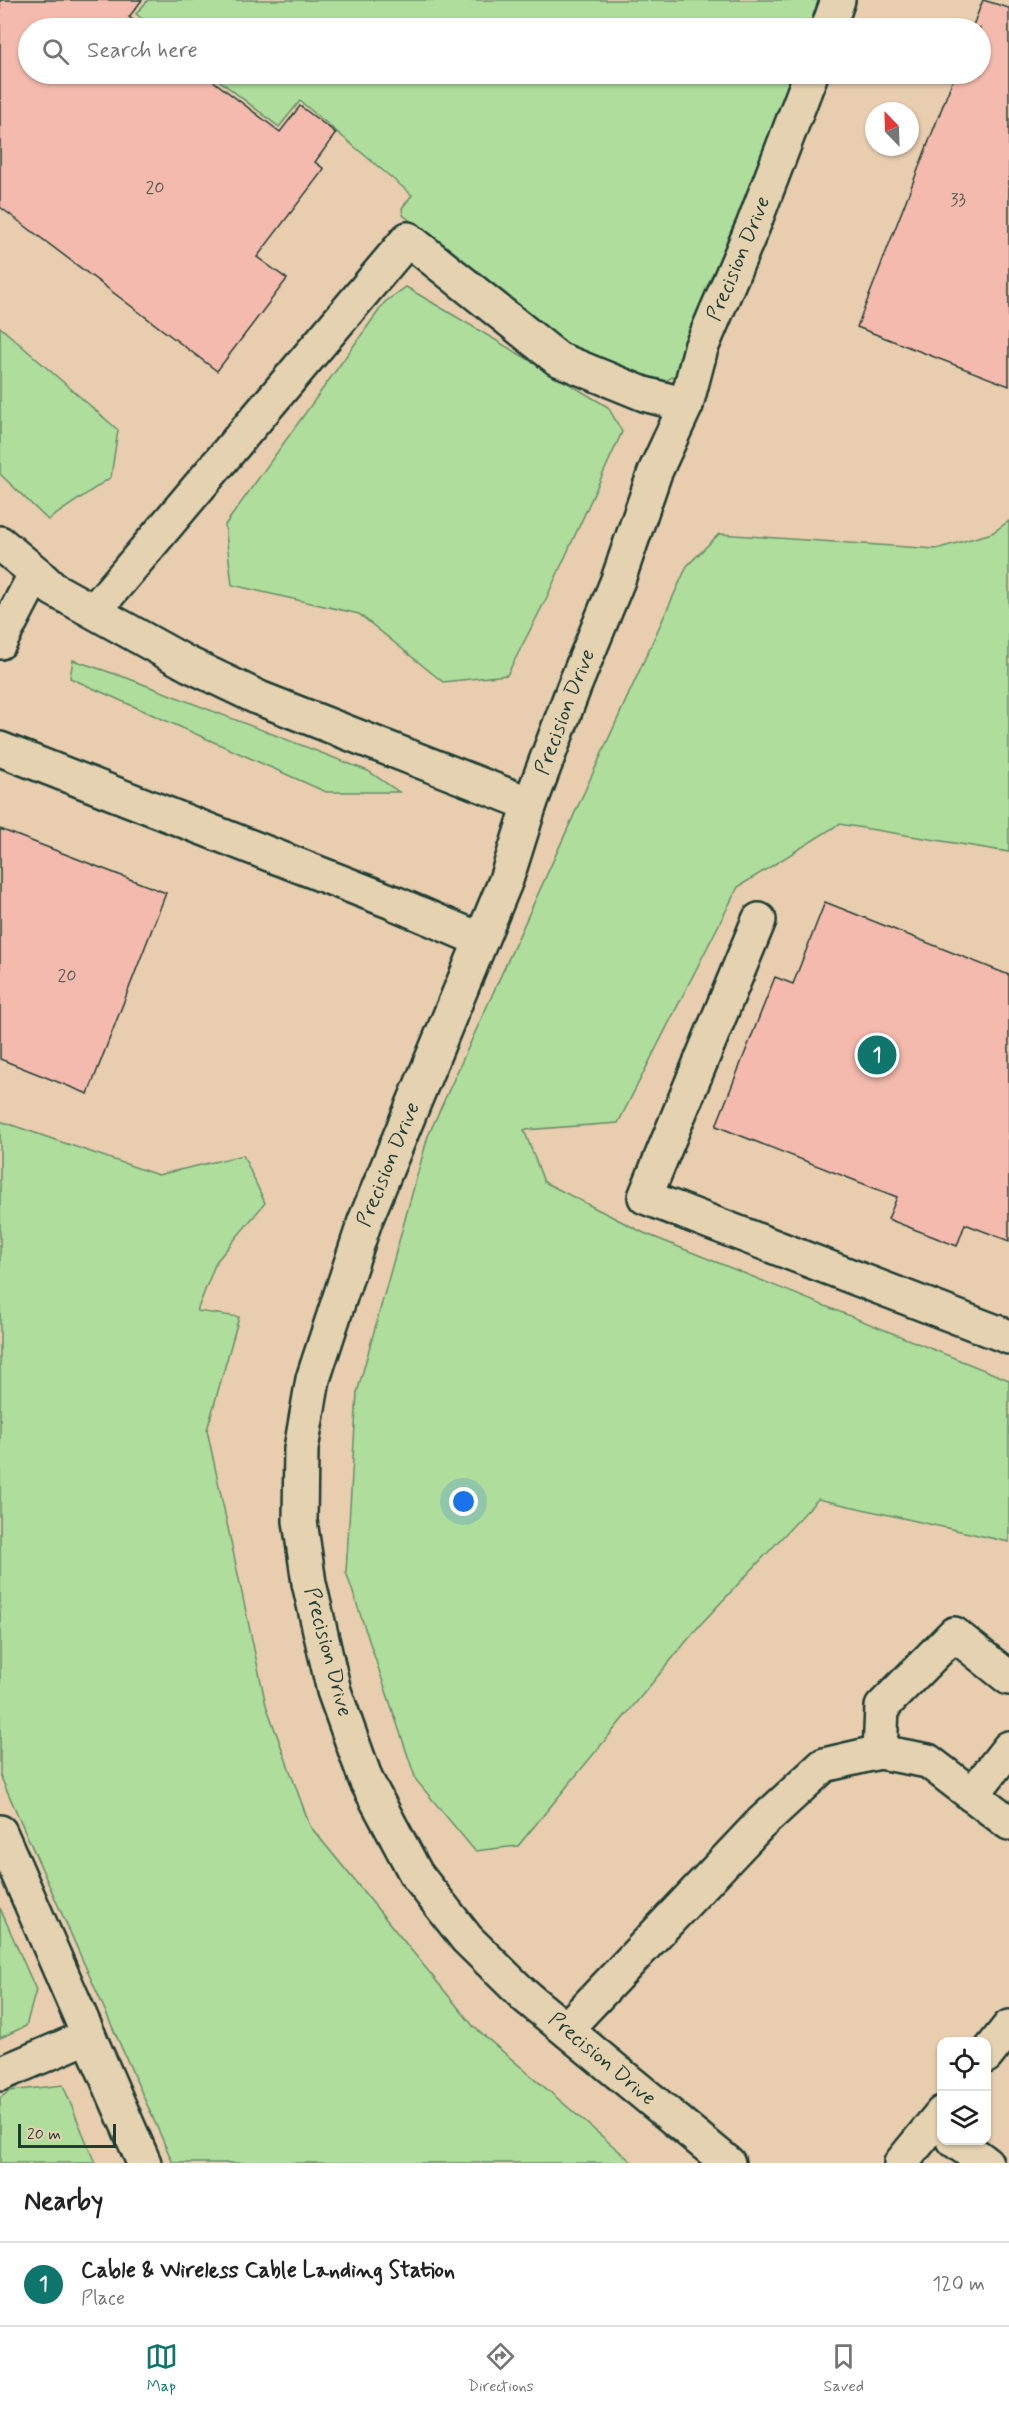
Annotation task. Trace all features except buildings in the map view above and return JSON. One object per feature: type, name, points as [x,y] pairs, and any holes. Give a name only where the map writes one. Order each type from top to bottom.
[{"type":"street","points":[[832,18],[838,0]]},
{"type":"street","name":"Precision Drive","points":[[728,2163],[525,1996],[467,1939],[416,1874],[366,1780],[334,1690],[309,1583],[300,1521],[301,1449],[312,1379],[364,1221],[506,880],[530,804],[574,687],[618,580],[655,472],[686,405],[701,348],[753,226],[807,84]]},
{"type":"street","points":[[94,611],[408,239],[558,359],[644,394],[686,405]]},
{"type":"street","points":[[0,543],[53,589],[188,664],[259,698],[530,804]]},
{"type":"street","points":[[0,642],[36,573]]},
{"type":"street","points":[[0,749],[392,902],[481,940]]},
{"type":"street","points":[[759,920],[645,1197],[1009,1337]]},
{"type":"street","points":[[880,1752],[882,1707],[954,1634],[1009,1677]]},
{"type":"street","points":[[972,1795],[1009,1748]]},
{"type":"street","points":[[566,2029],[760,1824],[824,1765],[880,1752],[928,1761],[1009,1823]]},
{"type":"street","points":[[0,1832],[144,2163]]},
{"type":"street","points":[[991,2051],[1009,2027]]},
{"type":"street","points":[[0,2074],[89,2036]]},
{"type":"street","points":[[901,2163],[937,2133]]},
{"type":"street","points":[[964,2145],[986,2163]]},
{"type":"green space","points":[[148,0],[822,0],[815,18],[141,18],[136,14]]},
{"type":"green space","points":[[224,84],[790,84],[676,375],[662,383],[577,352],[403,215],[402,208],[412,195],[300,101],[279,127]]},
{"type":"green space","points":[[406,287],[608,407],[622,432],[546,599],[507,675],[443,682],[359,614],[232,585],[225,525],[385,302]]},
{"type":"green space","points":[[0,327],[118,430],[111,477],[48,520],[0,474]]},
{"type":"green space","points":[[1009,521],[1009,852],[839,824],[738,887],[618,1123],[524,1130],[544,1182],[644,1233],[1009,1380],[1009,1542],[818,1499],[699,1626],[518,1846],[475,1851],[416,1780],[346,1572],[357,1393],[428,1136],[687,566],[719,534],[936,549],[992,533]]},
{"type":"green space","points":[[73,660],[127,678],[368,771],[399,792],[326,792],[70,678]]},
{"type":"green space","points":[[0,1121],[158,1175],[243,1155],[265,1203],[216,1262],[197,1311],[239,1317],[207,1430],[266,1705],[310,1826],[474,2027],[633,2163],[173,2163],[0,1775]]},
{"type":"green space","points":[[0,1908],[36,1990],[26,2026],[0,2038]]},
{"type":"green space","points":[[63,2085],[95,2163],[0,2163],[0,2098],[10,2091]]},
{"type":"place","name":"Cable & Wireless Cable Landing Station","points":[[877,1055]]}]
